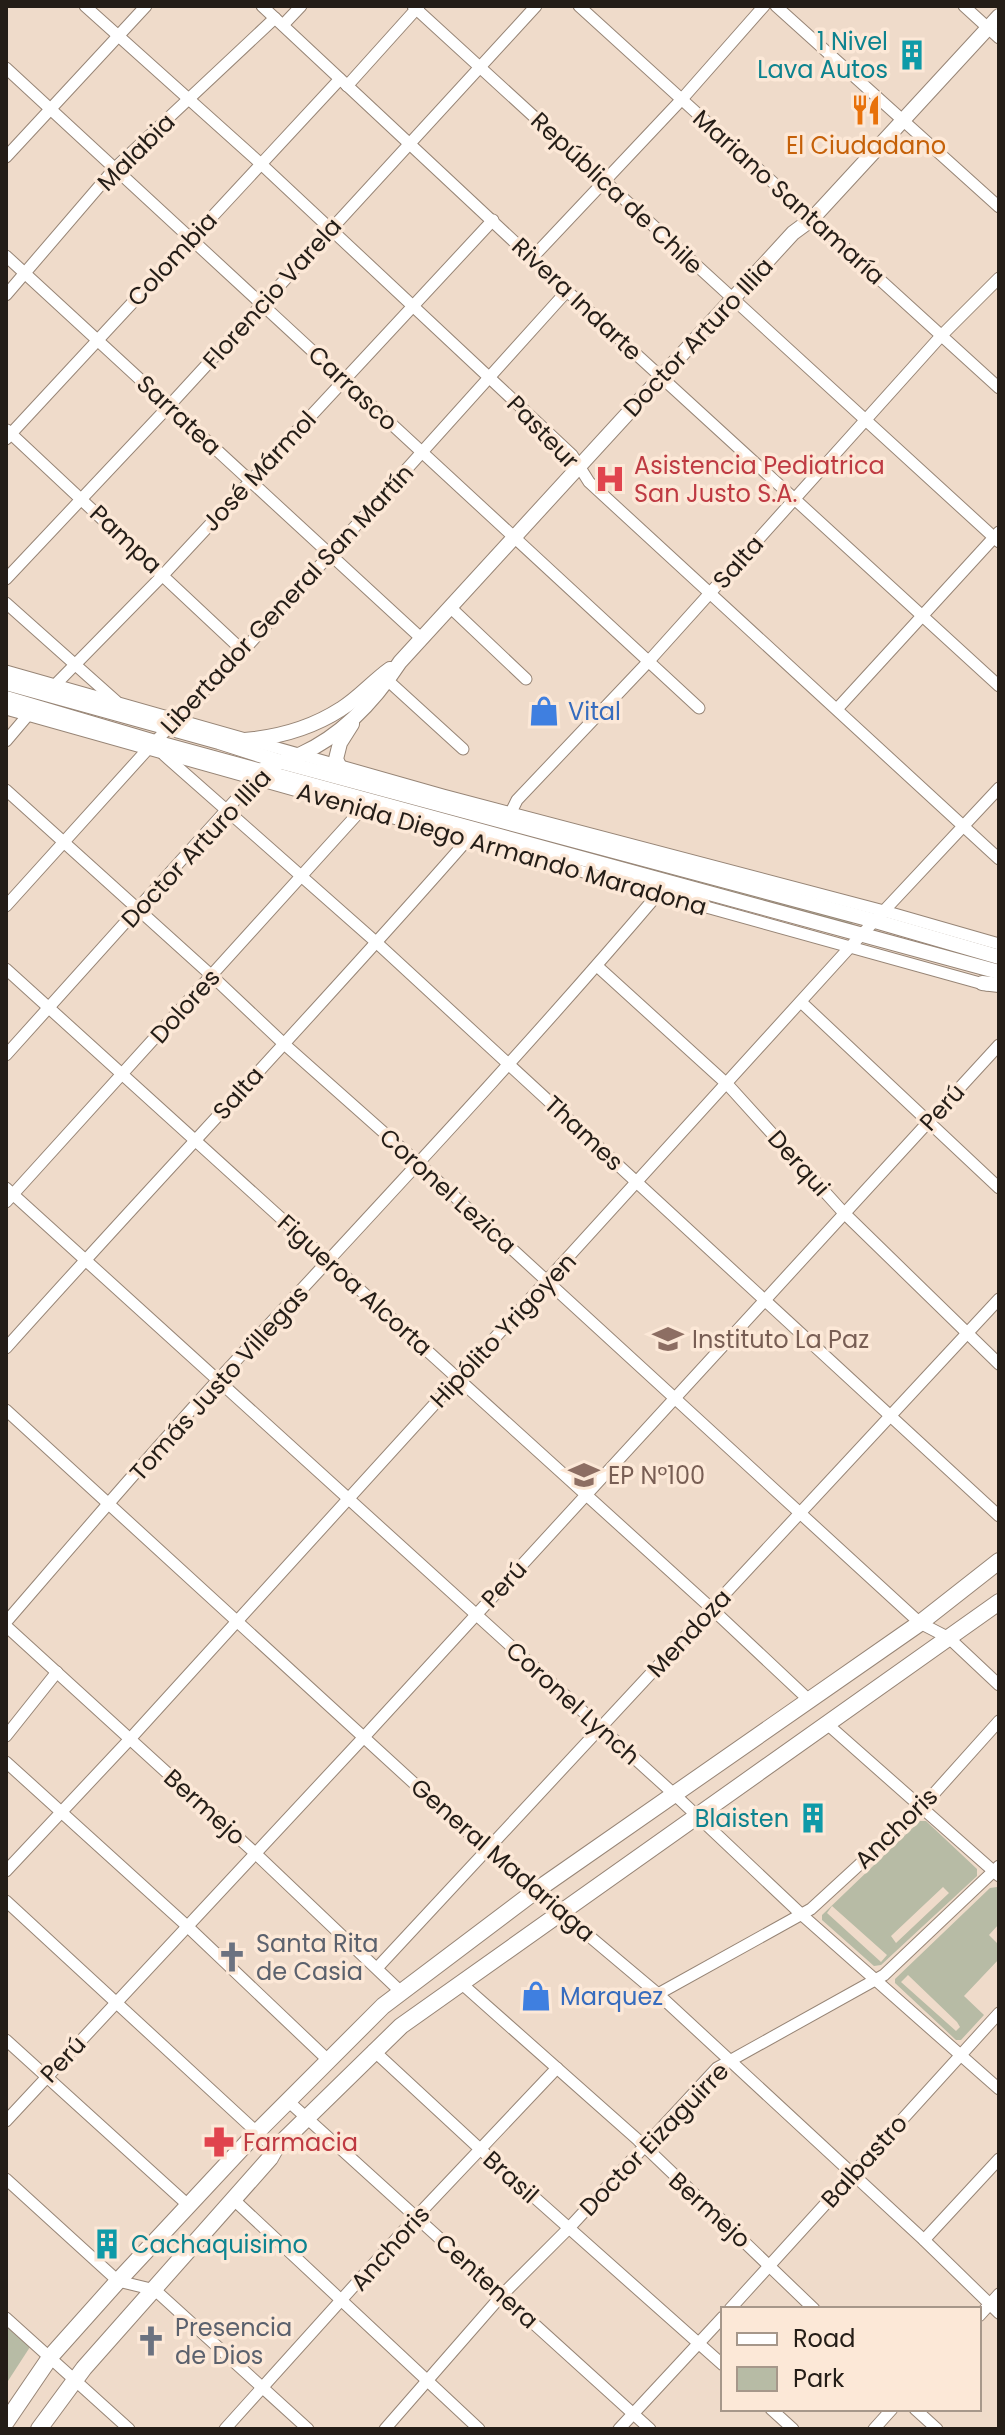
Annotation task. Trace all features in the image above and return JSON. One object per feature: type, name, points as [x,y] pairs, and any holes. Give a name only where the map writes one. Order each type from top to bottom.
[{"type":"highway","points":[[6,2422],[51,2356],[118,2281],[257,2132],[400,1991],[534,1892],[920,1623],[999,1561]]},
{"type":"highway","points":[[39,2429],[76,2380],[275,2149],[373,2050],[401,2026],[999,1602]]},
{"type":"main road","name":"Doctor Arturo Illia","points":[[219,742],[250,740],[301,730],[343,708],[384,678],[793,233],[812,219],[904,121],[994,33],[999,16]]},
{"type":"main road","name":"Doctor Arturo Illia","points":[[257,776],[278,761],[302,753],[353,721],[384,678]]},
{"type":"main road","name":"Avenida Diego Armando Maradona","points":[[6,683],[174,724],[278,761],[599,847],[879,916],[999,957]]},
{"type":"main road","name":"Avenida Diego Armando Maradona","points":[[6,704],[72,718],[151,746],[475,835],[625,871],[999,972]]},
{"type":"main road","points":[[6,704],[28,715],[72,718]]},
{"type":"main road","points":[[353,721],[340,743],[336,759],[343,774],[357,781]]},
{"type":"main road","points":[[475,835],[538,859],[625,871],[704,906]]},
{"type":"main road","points":[[599,847],[711,866]]},
{"type":"main road","points":[[982,983],[999,986]]},
{"type":"street","name":"Pasteur","points":[[85,6],[260,163],[572,455],[589,482],[999,859]]},
{"type":"street","points":[[6,157],[146,6]]},
{"type":"street","name":"Rivera Indarte","points":[[262,6],[567,291],[999,686]]},
{"type":"street","name":"Malabia","points":[[6,295],[115,168],[189,99],[301,6]]},
{"type":"street","name":"Florencio Varela","points":[[6,579],[536,6]]},
{"type":"street","name":"Mariano Santamaría","points":[[579,6],[999,388]]},
{"type":"street","points":[[532,258],[682,99],[764,6]]},
{"type":"street","points":[[776,6],[999,207]]},
{"type":"street","points":[[964,6],[994,33]]},
{"type":"street","name":"República de Chile","points":[[416,7],[733,301],[997,537]]},
{"type":"street","name":"Colombia","points":[[8,434],[260,163],[416,7]]},
{"type":"street","name":"Carrasco","points":[[6,68],[699,708]]},
{"type":"street","name":"José Mármol","points":[[55,685],[164,574],[493,220]]},
{"type":"street","name":"Sarratea","points":[[6,256],[422,639]]},
{"type":"street","name":"Salta","points":[[511,812],[517,800],[648,662],[941,336],[999,278]]},
{"type":"street","name":"Libertador General San Martín","points":[[6,906],[151,746],[243,651],[567,291]]},
{"type":"street","name":"Pampa","points":[[8,434],[164,574],[243,651]]},
{"type":"street","points":[[837,709],[997,537]]},
{"type":"street","points":[[6,603],[119,704]]},
{"type":"street","points":[[451,608],[526,679]]},
{"type":"street","name":"Avenida Diego Armando Maradona","points":[[6,671],[119,704],[174,724],[302,753],[711,866],[879,916],[999,944]]},
{"type":"street","points":[[384,678],[463,749]]},
{"type":"street","points":[[6,741],[28,715]]},
{"type":"street","name":"Avenida Diego Armando Maradona","points":[[28,715],[151,746],[164,755],[257,776],[362,809],[475,835]]},
{"type":"street","name":"Thames","points":[[164,755],[377,943],[999,1516]]},
{"type":"street","name":"Doctor Arturo Illia","points":[[6,1055],[257,776]]},
{"type":"street","name":"Hipólito Yrigoyen","points":[[6,1871],[999,788]]},
{"type":"street","name":"Coronel Lezica","points":[[6,790],[920,1623],[949,1638],[999,1685]]},
{"type":"street","name":"Dolores","points":[[8,1195],[123,1075],[362,809]]},
{"type":"street","name":"Salta","points":[[6,1348],[475,835]]},
{"type":"street","name":"Avenida Diego Armando Maradona","points":[[538,859],[982,983]]},
{"type":"street","name":"Tomás Justo Villegas","points":[[6,1624],[218,1380],[597,966],[658,894]]},
{"type":"street","name":"Derqui","points":[[597,966],[728,1085],[843,1212],[999,1364]]},
{"type":"street","name":"Figueroa Alcorta","points":[[6,969],[809,1700]]},
{"type":"street","points":[[801,1002],[999,1188]]},
{"type":"street","name":"Perú","points":[[6,2121],[364,1737],[999,1045]]},
{"type":"street","name":"Coronel Lynch","points":[[8,1195],[85,1260],[675,1795],[802,1915],[999,2089]]},
{"type":"street","name":"Mendoza","points":[[378,1967],[999,1299]]},
{"type":"street","name":"General Madariaga","points":[[6,1410],[488,1851],[658,1994],[852,2175],[996,2303]]},
{"type":"street","name":"Bermejo","points":[[6,1624],[378,1967],[400,1991]]},
{"type":"street","points":[[6,1736],[57,1672]]},
{"type":"street","name":"Anchoris","points":[[658,1994],[802,1915],[921,1808],[999,1721]]},
{"type":"street","points":[[826,1723],[997,1872]]},
{"type":"street","points":[[6,1762],[187,1926],[328,2060]]},
{"type":"street","name":"Doctor Eizaguirre","points":[[385,2429],[502,2295],[569,2228],[717,2068],[877,1980],[997,1872]]},
{"type":"street","points":[[6,1901],[275,2149]]},
{"type":"street","name":"Bermejo","points":[[462,1984],[557,2068],[812,2307]]},
{"type":"street","name":"Balbastro","points":[[732,2307],[999,2013]]},
{"type":"street","points":[[6,2040],[188,2205]]},
{"type":"street","name":"Brasil","points":[[373,2050],[721,2363]]},
{"type":"street","name":"Anchoris","points":[[225,2429],[416,2217],[557,2068]]},
{"type":"street","name":"Centenera","points":[[288,2101],[650,2429]]},
{"type":"street","points":[[924,2240],[999,2159]]},
{"type":"street","points":[[6,2179],[118,2281],[155,2290],[308,2429]]},
{"type":"street","points":[[233,2199],[479,2429]]},
{"type":"street","points":[[6,2318],[129,2429]]},
{"type":"street","points":[[619,2429],[721,2319]]},
{"type":"street","points":[[773,2411],[793,2429]]},
{"type":"street","points":[[874,2429],[890,2411]]},
{"type":"street","points":[[917,2411],[937,2429]]},
{"type":"green space","points":[[293,771],[853,921],[852,926],[288,773]]},
{"type":"green space","points":[[920,1821],[926,1821],[977,1869],[977,1876],[881,1965],[874,1966],[822,1920],[822,1915]],"holes":[[[943,1887],[949,1893],[896,1943],[891,1936]],[[832,1906],[887,1955],[881,1962],[827,1913]]]},
{"type":"green space","points":[[997,1887],[999,1890],[999,1924],[989,1935],[999,1945],[999,1959],[964,1996],[984,2015],[961,2040],[956,2040],[895,1983],[895,1979],[990,1888]],"holes":[[[908,1975],[960,2027],[956,2031],[901,1982]]]},
{"type":"green space","points":[[6,2325],[30,2347],[6,2384]]},
{"type":"place","name":"1 Nivel Lava Autos","points":[[912,55]]},
{"type":"place","name":"El Ciudadano","points":[[866,110]]},
{"type":"place","name":"Asistencia Pediatrica San Justo S.A.","points":[[610,479]]},
{"type":"place","name":"Vital","points":[[544,711]]},
{"type":"place","name":"Instituto La Paz","points":[[668,1339]]},
{"type":"place","name":"EP N°100","points":[[584,1475]]},
{"type":"place","name":"Blaisten","points":[[813,1818]]},
{"type":"place","name":"Santa Rita de Casia","points":[[232,1957]]},
{"type":"place","name":"Marquez","points":[[536,1996]]},
{"type":"place","name":"Farmacia","points":[[219,2142]]},
{"type":"place","name":"Cachaquisimo","points":[[107,2244]]},
{"type":"place","name":"Presencia de Dios","points":[[151,2341]]}]
